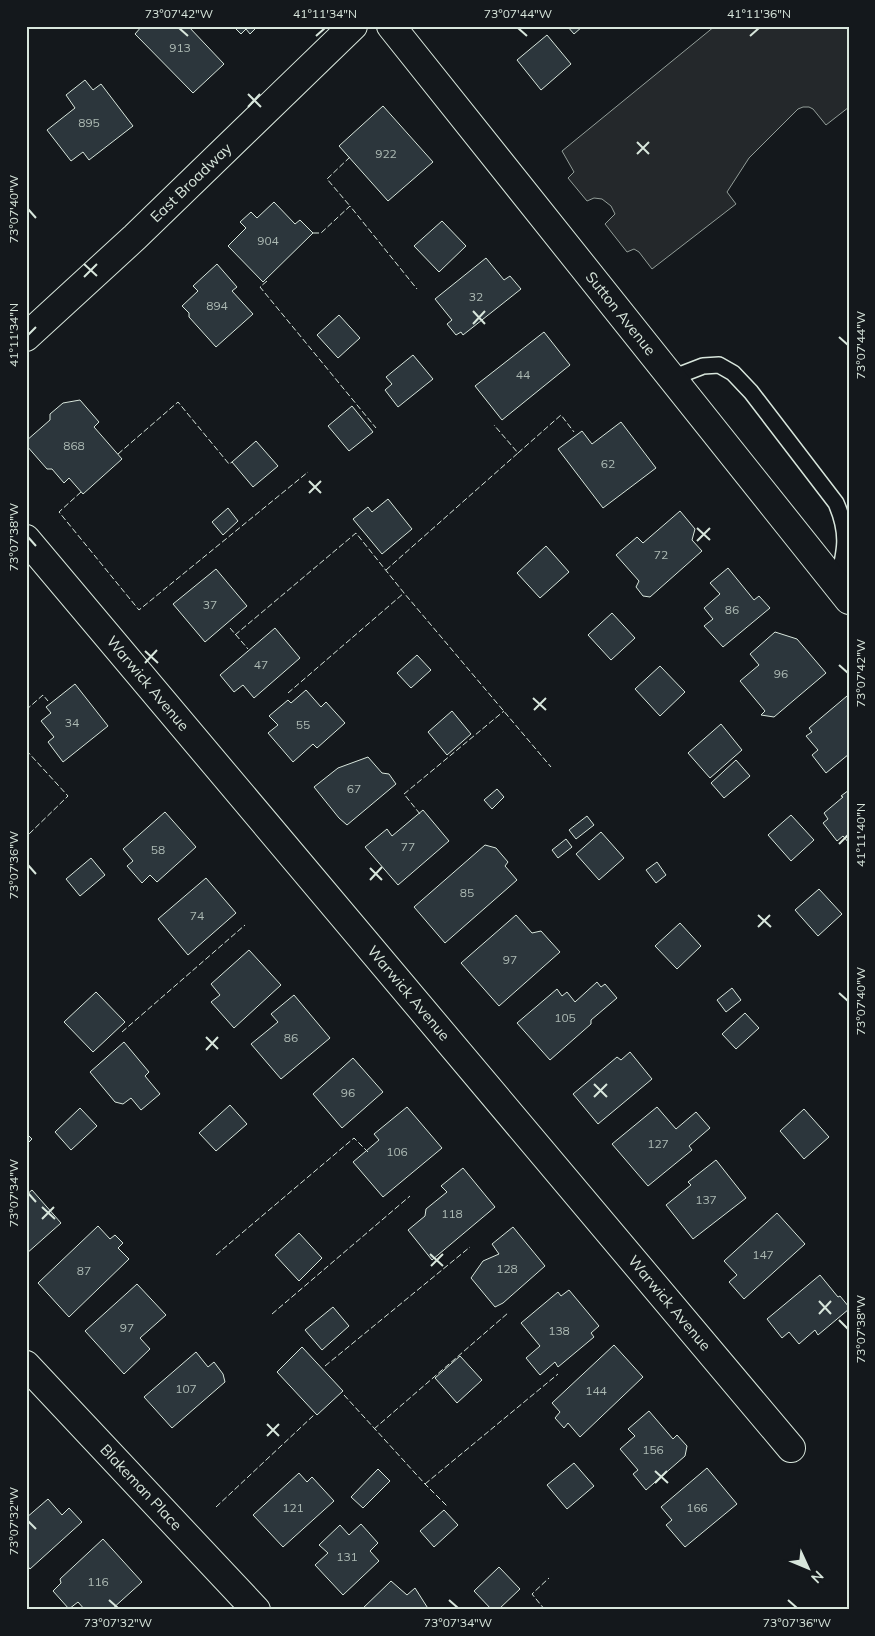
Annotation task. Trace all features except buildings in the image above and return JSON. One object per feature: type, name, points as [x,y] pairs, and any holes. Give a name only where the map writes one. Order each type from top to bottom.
[{"type":"street","name":"East Broadway","points":[[26,337],[135,237],[353,26]]},
{"type":"street","name":"Sutton Avenue","points":[[391,26],[843,592]]},
{"type":"street","name":"Warwick Avenue","points":[[26,539],[791,1448]]},
{"type":"street","name":"Blakeman Place","points":[[26,1365],[256,1610]]},
{"type":"lane","points":[[672,378],[703,366],[719,365],[733,373],[751,392],[836,503],[844,520],[846,540],[843,559],[843,592]]},
{"type":"shaded area","points":[[715,26],[849,26],[849,107],[826,125],[813,109],[803,107],[798,109],[749,158],[727,192],[736,204],[652,269],[639,252],[634,249],[627,252],[605,224],[615,214],[611,206],[602,199],[594,198],[587,201],[568,178],[574,172],[562,151]]},
{"type":"fence","points":[[350,157],[327,179],[350,206]]},
{"type":"fence","points":[[313,233],[321,233],[350,206],[417,289]]},
{"type":"fence","points":[[267,281],[260,287],[376,428]]},
{"type":"fence","points":[[118,454],[178,402],[229,464],[232,462]]},
{"type":"fence","points":[[518,453],[561,415],[574,432]]},
{"type":"fence","points":[[386,570],[518,453],[494,425]]},
{"type":"fence","points":[[81,492],[59,512],[139,610],[308,472]]},
{"type":"fence","points":[[235,635],[356,533],[404,593],[551,767]]},
{"type":"fence","points":[[288,693],[404,593]]},
{"type":"fence","points":[[230,628],[248,649]]},
{"type":"fence","points":[[26,710],[43,695],[48,701]]},
{"type":"fence","points":[[420,814],[404,794],[504,711]]},
{"type":"fence","points":[[26,750],[68,796],[26,837]]},
{"type":"fence","points":[[122,1032],[245,925]]},
{"type":"fence","points":[[216,1255],[354,1138],[368,1152]]},
{"type":"fence","points":[[272,1314],[410,1196]]},
{"type":"fence","points":[[325,1366],[470,1247]]},
{"type":"fence","points":[[374,1429],[508,1313]]},
{"type":"fence","points":[[425,1484],[558,1374]]},
{"type":"fence","points":[[344,1395],[448,1507]]},
{"type":"fence","points":[[216,1507],[314,1415]]},
{"type":"fence","points":[[545,1610],[532,1594],[549,1578]]}]
